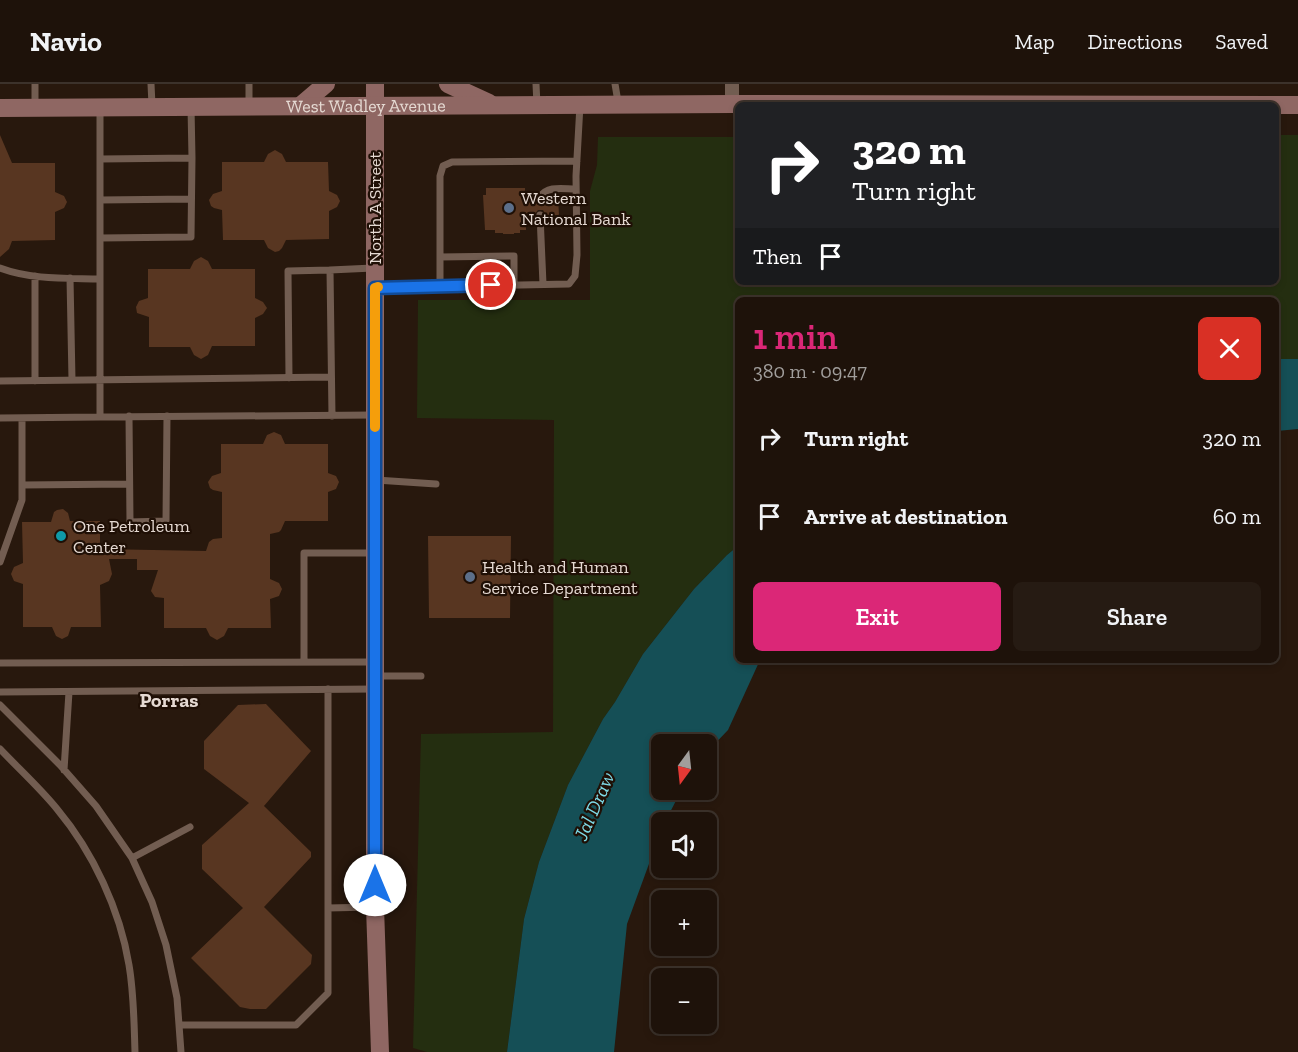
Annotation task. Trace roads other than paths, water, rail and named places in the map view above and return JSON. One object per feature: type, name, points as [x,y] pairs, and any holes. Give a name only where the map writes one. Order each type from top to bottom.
[{"type":"main road","points":[[300,106],[326,84]]},
{"type":"main road","name":"North A Street","points":[[375,84],[375,907],[380,1052]]},
{"type":"main road","points":[[448,84],[494,105]]},
{"type":"main road","name":"West Wadley Avenue","points":[[0,108],[735,104]]},
{"type":"main road","name":"West Wadley Avenue","points":[[1279,105],[1298,105]]},
{"type":"street","points":[[732,84],[732,104]]},
{"type":"lane","points":[[35,84],[35,108]]},
{"type":"lane","points":[[151,84],[152,107]]},
{"type":"lane","points":[[249,84],[249,106]]},
{"type":"lane","points":[[536,84],[537,105]]},
{"type":"lane","points":[[615,84],[619,105]]},
{"type":"lane","points":[[375,288],[569,284],[575,276],[577,255],[576,189],[580,105]]},
{"type":"lane","points":[[100,238],[191,237],[191,107]]},
{"type":"lane","points":[[100,108],[100,417]]},
{"type":"lane","points":[[100,159],[192,158]]},
{"type":"lane","points":[[440,286],[440,176],[443,166],[452,162],[577,160]]},
{"type":"lane","points":[[540,197],[548,189],[576,189]]},
{"type":"lane","points":[[100,200],[191,199]]},
{"type":"lane","points":[[540,215],[543,284]]},
{"type":"lane","points":[[440,256],[514,256],[514,285]]},
{"type":"lane","points":[[0,268],[35,276],[100,279]]},
{"type":"lane","points":[[290,378],[288,271],[375,268]]},
{"type":"lane","points":[[330,270],[332,416]]},
{"type":"lane","points":[[35,276],[35,381]]},
{"type":"lane","points":[[70,278],[72,380]]},
{"type":"lane","points":[[0,381],[331,377]]},
{"type":"lane","points":[[129,416],[130,522],[166,521],[167,416]]},
{"type":"lane","points":[[0,418],[375,416]]},
{"type":"lane","points":[[0,562],[22,500],[22,418]]},
{"type":"lane","points":[[375,480],[436,483]]},
{"type":"lane","points":[[22,485],[129,484]]},
{"type":"lane","points":[[304,662],[304,553],[375,553]]},
{"type":"lane","points":[[0,663],[304,662],[375,676],[421,676]]},
{"type":"lane","points":[[0,692],[328,689],[375,676]]},
{"type":"lane","points":[[179,1025],[296,1025],[328,993],[328,689]]},
{"type":"lane","points":[[64,770],[69,692]]},
{"type":"lane","points":[[0,705],[96,806],[132,858],[152,902],[166,945],[177,998],[181,1052]]},
{"type":"lane","points":[[0,750],[72,827],[103,885],[118,922],[128,960],[133,1000],[135,1052]]},
{"type":"lane","points":[[132,858],[190,827]]},
{"type":"lane","points":[[328,908],[375,907]]},
{"type":"water","points":[[1279,359],[1298,359],[1298,429],[1279,431]]},
{"type":"water","name":"Jal Draw","points":[[735,548],[735,663],[759,663],[728,730],[717,742],[717,734],[651,734],[651,800],[676,800],[670,812],[651,812],[651,858],[627,924],[614,1052],[507,1052],[524,919],[539,862],[568,785],[603,719],[643,654],[694,589]]},
{"type":"place","name":"Western National Bank","points":[[509,208]]},
{"type":"place","name":"One Petroleum Center","points":[[61,536]]},
{"type":"place","name":"Health and Human Service Department","points":[[470,577]]},
{"type":"district","name":"Porras","points":[[169,700]]}]
